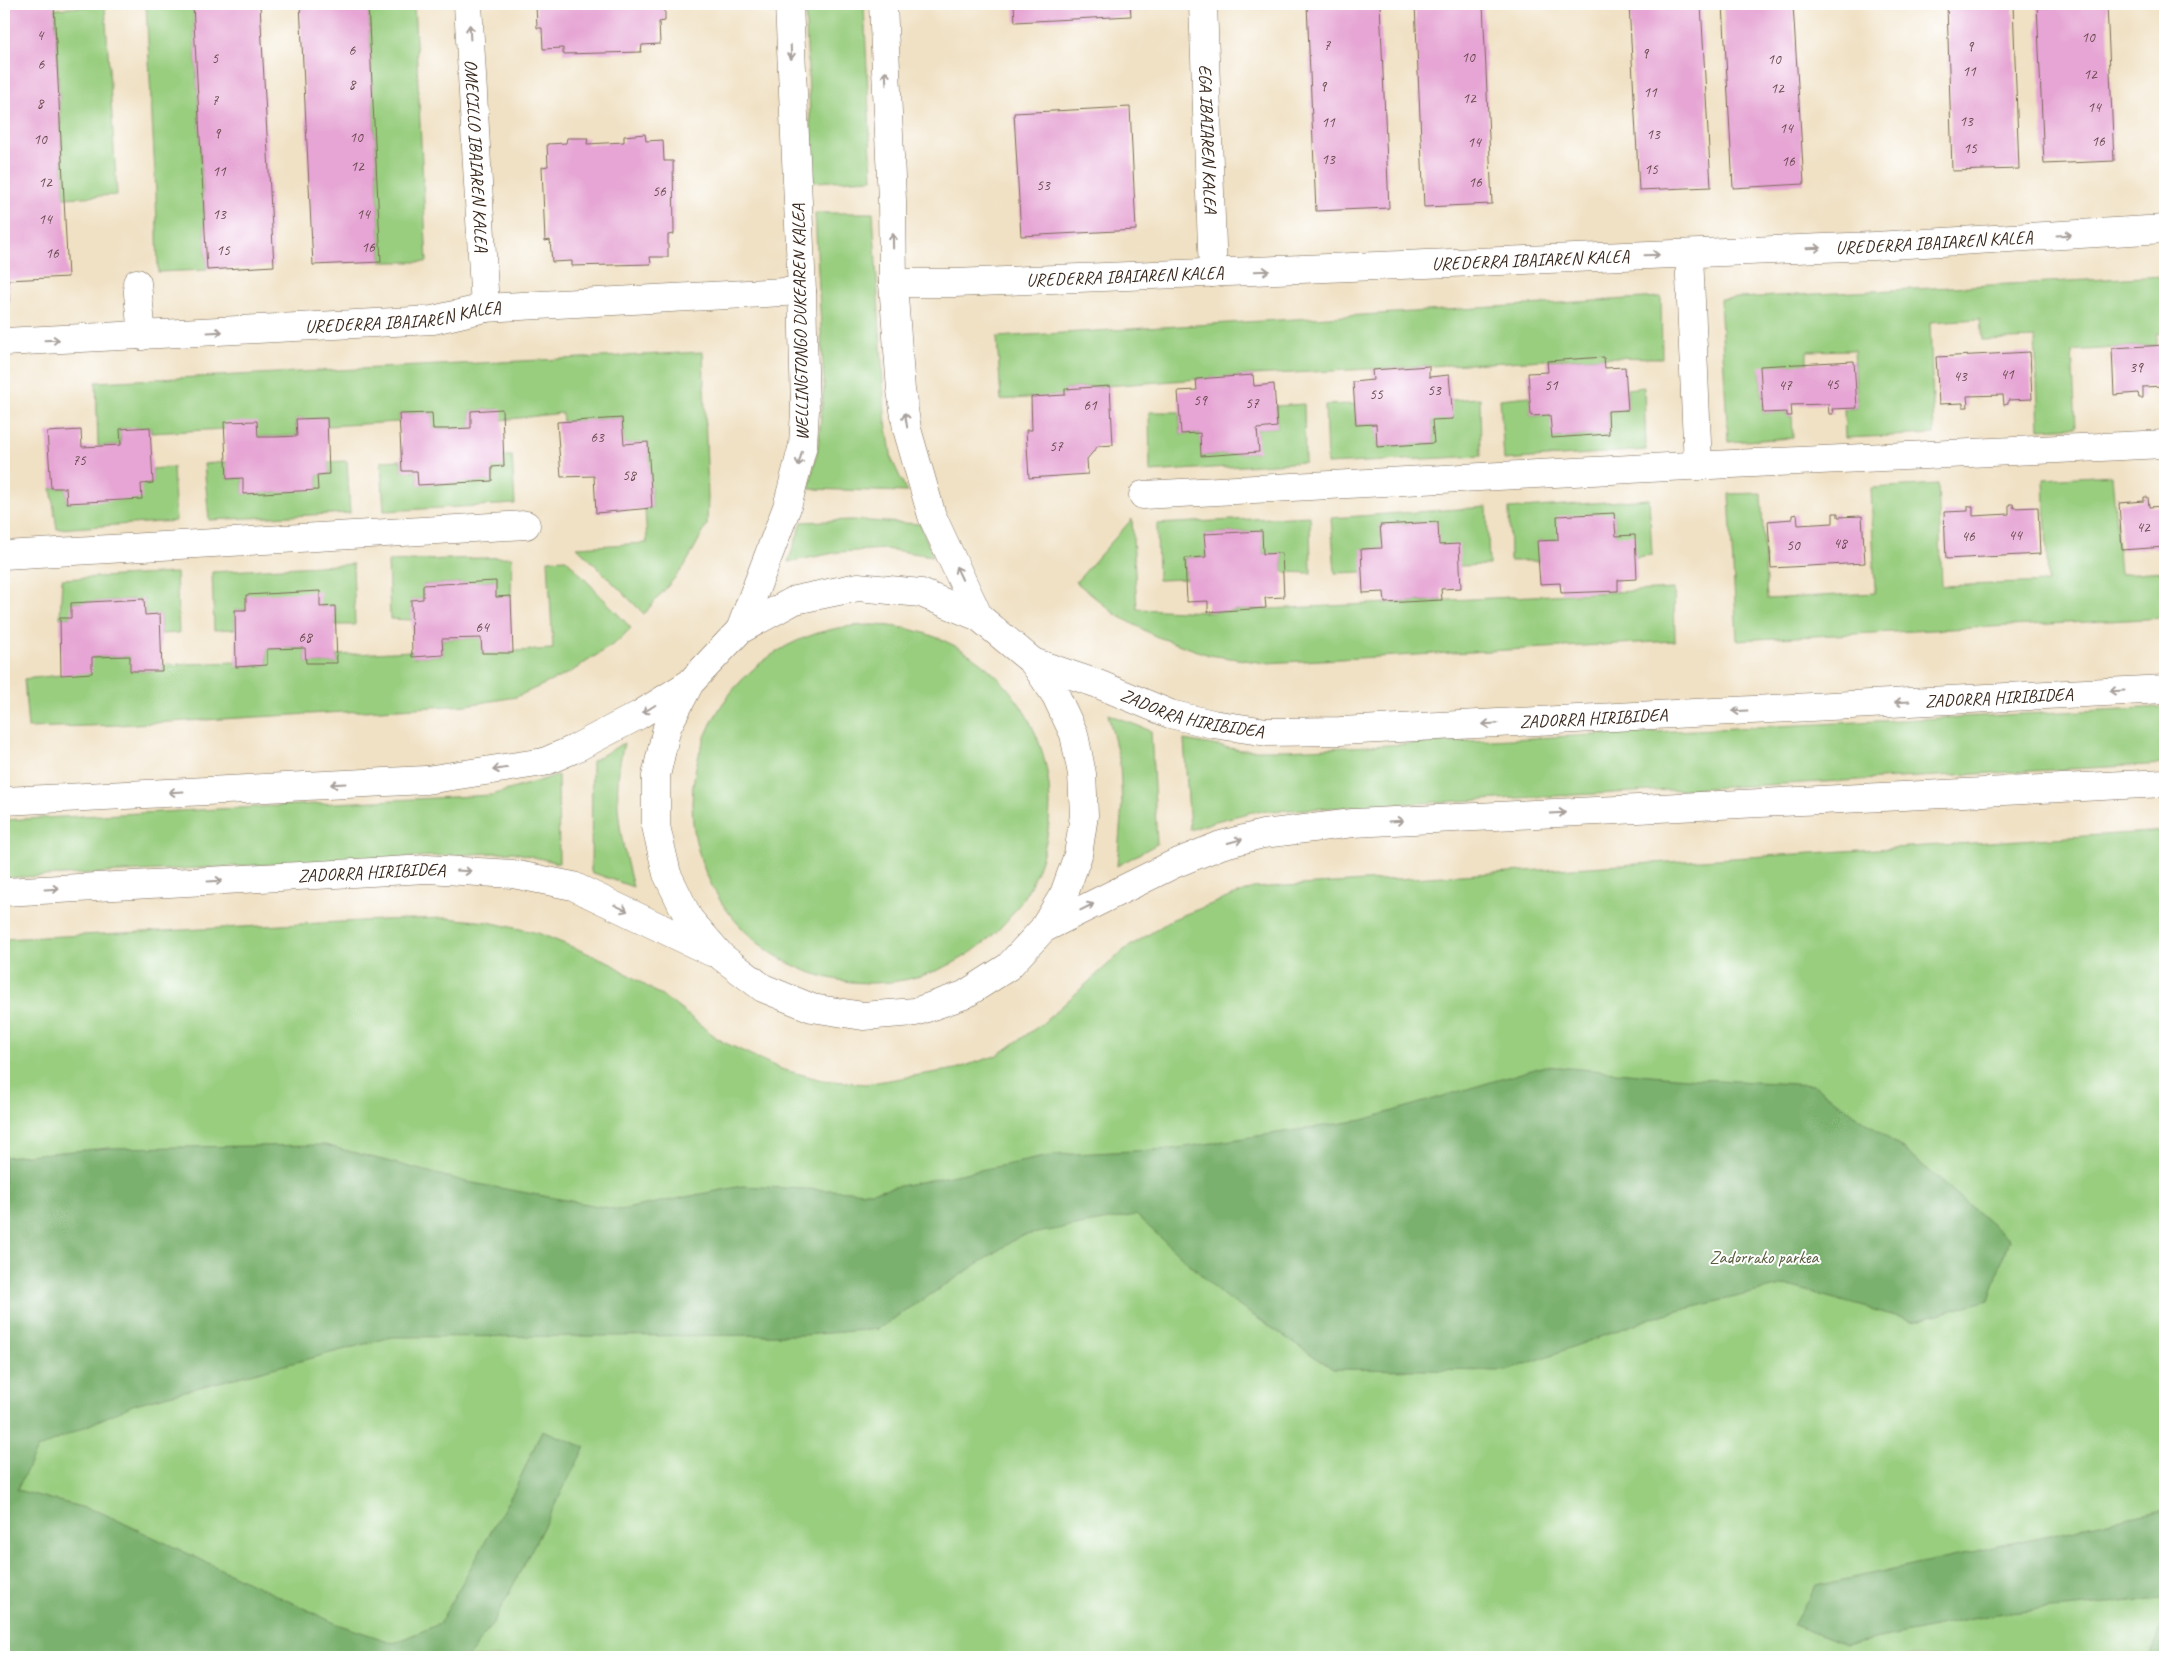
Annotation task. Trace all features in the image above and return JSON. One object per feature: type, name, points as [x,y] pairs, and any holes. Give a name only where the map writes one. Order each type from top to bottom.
[{"type":"street","name":"OMECILLO IBAIAREN KALEA","points":[[468,4],[485,308]]},
{"type":"street","name":"WELLINGTONGO DUKEAREN KALEA","points":[[740,630],[787,507],[804,445],[802,291],[789,4]]},
{"type":"street","points":[[883,4],[892,190],[893,283],[901,390],[907,429],[932,516],[979,617]]},
{"type":"street","name":"EGA IBAIAREN KALEA","points":[[1202,4],[1213,273]]},
{"type":"street","name":"UREDERRA IBAIAREN KALEA","points":[[893,283],[954,283],[1689,254],[2165,229]]},
{"type":"street","points":[[1689,254],[1698,466]]},
{"type":"street","points":[[137,283],[142,336]]},
{"type":"street","name":"UREDERRA IBAIAREN KALEA","points":[[4,342],[433,320],[485,308],[802,291]]},
{"type":"street","points":[[1143,495],[2165,444]]},
{"type":"street","points":[[4,555],[526,525]]},
{"type":"street","points":[[4,801],[426,780],[544,762],[574,749],[639,715],[690,683],[740,630],[795,600],[858,587],[920,593],[979,617],[1033,662],[1056,696],[1074,734],[1082,774],[1084,815],[1078,855],[1064,894],[1043,929],[1008,967],[964,995],[915,1012],[863,1016],[812,1008],[763,988],[722,957],[689,919],[667,874],[656,826],[656,776],[667,727],[690,683]]},
{"type":"street","name":"ZADORRA HIRIBIDEA","points":[[1033,662],[1098,684],[1170,714],[1213,724],[1267,732],[1340,731],[2165,689]]},
{"type":"street","points":[[1043,929],[1174,864],[1221,845],[1263,834],[1353,824],[2165,783]]},
{"type":"street","name":"ZADORRA HIRIBIDEA","points":[[4,892],[427,870],[513,874],[573,886],[722,957]]},
{"type":"green space","points":[[146,4],[193,4],[207,270],[158,272],[156,193]]},
{"type":"green space","points":[[368,4],[414,4],[427,262],[381,262]]},
{"type":"green space","points":[[805,4],[864,4],[872,179],[813,182]]},
{"type":"green space","points":[[105,5],[117,195],[64,198],[55,9]]},
{"type":"green space","points":[[815,213],[873,213],[885,415],[892,460],[907,492],[809,489],[818,447],[824,386]]},
{"type":"green space","points":[[2165,276],[2165,333],[2157,334],[2157,345],[2072,351],[2076,427],[2039,429],[2035,338],[1982,340],[1980,319],[1930,322],[1934,434],[1845,438],[1844,409],[1857,408],[1854,350],[1807,351],[1807,364],[1760,367],[1763,413],[1787,412],[1787,416],[1792,416],[1793,438],[1728,442],[1720,299]]},
{"type":"green space","points":[[1661,297],[1662,358],[1604,357],[1253,375],[1065,389],[1065,395],[1001,400],[997,337]]},
{"type":"green space","points":[[703,352],[708,497],[707,525],[684,567],[644,614],[577,547],[647,543],[645,509],[652,508],[648,442],[624,444],[622,418],[563,422],[562,413],[502,420],[501,409],[471,411],[471,428],[433,429],[432,413],[399,414],[399,422],[327,426],[327,418],[296,419],[297,436],[258,437],[224,429],[151,433],[150,427],[120,429],[121,445],[98,446],[96,382]]},
{"type":"green space","points":[[1644,387],[1646,450],[1504,460],[1500,399],[1530,396],[1531,416],[1550,415],[1553,438],[1609,434],[1608,411],[1628,410],[1627,389]]},
{"type":"green space","points":[[1480,398],[1481,456],[1327,464],[1325,405],[1355,404],[1356,425],[1376,424],[1377,447],[1434,443],[1432,420],[1451,400]]},
{"type":"green space","points":[[1304,404],[1305,462],[1150,472],[1149,412],[1179,412],[1181,434],[1200,433],[1202,456],[1258,452],[1257,429],[1277,427],[1276,406]]},
{"type":"green space","points":[[503,456],[512,456],[515,504],[384,511],[381,461],[401,460],[402,471],[417,471],[418,485],[492,481],[492,467]]},
{"type":"green space","points":[[347,461],[350,513],[209,520],[204,464],[227,462],[227,479],[243,478],[243,494],[318,489],[317,475],[329,474],[328,462]]},
{"type":"green space","points":[[173,467],[176,521],[57,529],[51,488],[66,488],[67,503],[153,483],[152,469]]},
{"type":"green space","points":[[2112,475],[2120,574],[2165,571],[2165,618],[1737,640],[1729,494],[1761,493],[1767,599],[1875,593],[1871,488],[1938,484],[1942,586],[2048,582],[2044,479]]},
{"type":"green space","points":[[1649,499],[1652,555],[1636,557],[1616,536],[1614,513],[1558,540],[1538,541],[1539,561],[1510,561],[1509,509]]},
{"type":"green space","points":[[1487,507],[1489,565],[1459,566],[1439,545],[1437,522],[1380,525],[1382,548],[1362,549],[1363,572],[1335,573],[1331,518]]},
{"type":"green space","points":[[1310,516],[1311,573],[1283,572],[1282,553],[1263,554],[1261,531],[1205,534],[1206,557],[1185,558],[1186,579],[1158,580],[1157,524]]},
{"type":"green space","points":[[1132,519],[1137,609],[1208,612],[1674,589],[1675,641],[1265,663],[1209,655],[1155,636],[1115,614],[1076,582]]},
{"type":"green space","points":[[852,520],[920,524],[933,556],[885,549],[839,552],[788,562],[802,522]]},
{"type":"green space","points":[[512,557],[511,596],[496,597],[495,581],[423,585],[423,599],[411,600],[412,620],[390,619],[388,561]]},
{"type":"green space","points":[[566,559],[631,628],[618,641],[571,672],[516,697],[467,705],[117,725],[28,728],[24,679],[61,675],[92,657],[130,656],[131,671],[162,671],[162,665],[236,662],[237,667],[267,665],[267,649],[305,648],[306,663],[337,663],[337,655],[412,651],[413,657],[443,655],[442,639],[481,638],[482,653],[553,649],[548,560]]},
{"type":"green space","points":[[353,564],[355,625],[336,625],[335,606],[235,610],[235,629],[214,630],[212,572]]},
{"type":"green space","points":[[176,573],[179,633],[161,634],[160,614],[145,615],[144,599],[72,603],[71,618],[60,618],[62,579]]},
{"type":"green space","points":[[871,625],[906,628],[940,639],[971,655],[998,677],[1020,704],[1036,735],[1047,769],[1050,804],[1047,839],[1036,873],[1020,904],[998,931],[971,953],[940,969],[906,980],[871,983],[836,980],[802,969],[771,953],[744,931],[722,904],[706,873],[695,839],[692,804],[695,769],[706,735],[722,704],[744,677],[771,655],[802,639],[836,628]]},
{"type":"green space","points":[[2165,707],[2165,764],[1252,812],[1190,830],[1184,740],[1241,750],[1287,750]]},
{"type":"green space","points":[[1108,714],[1151,731],[1157,844],[1117,866],[1122,805],[1120,763]]},
{"type":"green space","points":[[624,743],[618,780],[619,815],[624,851],[633,887],[591,872],[592,761]]},
{"type":"green space","points":[[558,775],[559,863],[513,852],[4,878],[4,820],[492,795]]},
{"type":"green space","name":"Zadorrako parkea","points":[[2165,831],[2165,1657],[4,1657],[4,939],[381,920],[446,918],[488,922],[538,933],[609,962],[671,1002],[721,1041],[781,1069],[822,1080],[865,1084],[956,1069],[998,1055],[1043,1023],[1124,950],[1173,919],[1253,888]]},
{"type":"green space","points":[[1545,1066],[1698,1079],[1814,1085],[1906,1151],[2009,1239],[1989,1300],[1913,1321],[1785,1285],[1657,1316],[1507,1371],[1333,1369],[1224,1296],[1136,1215],[1020,1236],[878,1329],[804,1335],[392,1337],[135,1404],[37,1449],[17,1490],[100,1512],[337,1624],[394,1643],[439,1624],[516,1487],[542,1430],[585,1447],[495,1620],[468,1657],[4,1657],[4,1157],[109,1148],[325,1145],[467,1182],[620,1210],[742,1186],[870,1192],[1055,1155],[1172,1149],[1363,1120]]},
{"type":"green space","points":[[2165,1511],[2165,1607],[2163,1599],[1997,1614],[1846,1645],[1793,1625],[1816,1586]]},
{"type":"green space","points":[[2165,1616],[2165,1657],[2149,1657]]},
{"type":"building","points":[[4,4],[54,4],[68,277],[8,280],[9,302],[4,302]]},
{"type":"building","points":[[193,4],[260,4],[274,266],[207,270]]},
{"type":"building","points":[[300,4],[368,4],[381,262],[313,265]]},
{"type":"building","points":[[536,4],[665,4],[665,21],[659,22],[660,44],[642,45],[641,52],[563,54],[563,48],[543,49],[542,28],[537,28]]},
{"type":"building","points":[[1014,4],[1130,4],[1131,16],[1015,22]]},
{"type":"building","points":[[1307,4],[1380,4],[1389,208],[1316,211]]},
{"type":"building","points":[[1415,4],[1483,4],[1492,204],[1424,207]]},
{"type":"building","points":[[1629,4],[1701,4],[1711,187],[1639,190]]},
{"type":"building","points":[[1723,4],[1793,4],[1804,184],[1733,188]]},
{"type":"building","points":[[1947,4],[2013,4],[2019,169],[1952,171]]},
{"type":"building","points":[[2037,4],[2107,4],[2114,161],[2044,164]]},
{"type":"building","points":[[1130,107],[1136,230],[1021,236],[1014,113]]},
{"type":"building","points":[[645,134],[646,141],[663,140],[664,161],[673,161],[674,234],[668,235],[668,257],[650,257],[651,264],[572,266],[572,261],[552,262],[550,240],[545,241],[542,167],[548,166],[547,144],[566,143],[567,138],[588,138],[587,144],[624,142],[624,136]]},
{"type":"building","points":[[2165,345],[2165,386],[2143,387],[2143,398],[2139,398],[2138,393],[2114,395],[2112,348]]},
{"type":"building","points":[[2030,352],[2032,399],[2008,400],[2008,404],[2004,405],[2003,395],[1967,396],[1968,407],[1963,407],[1963,403],[1939,404],[1936,357]]},
{"type":"building","points":[[1604,357],[1605,368],[1625,367],[1628,410],[1608,411],[1609,434],[1552,438],[1550,415],[1531,416],[1528,373],[1548,372],[1547,361]]},
{"type":"building","points":[[1854,361],[1857,408],[1832,409],[1833,414],[1829,414],[1828,404],[1791,405],[1792,416],[1787,416],[1787,412],[1763,413],[1760,366]]},
{"type":"building","points":[[1429,366],[1429,377],[1449,375],[1453,419],[1432,420],[1434,443],[1377,447],[1376,424],[1356,425],[1353,382],[1373,380],[1372,370]]},
{"type":"building","points":[[1253,375],[1254,386],[1274,384],[1277,427],[1257,429],[1259,452],[1201,456],[1200,433],[1181,434],[1178,391],[1197,390],[1196,379]]},
{"type":"building","points":[[1110,386],[1113,445],[1098,446],[1087,459],[1088,474],[1029,478],[1026,430],[1032,430],[1031,397],[1065,395],[1065,389]]},
{"type":"building","points":[[502,409],[504,466],[492,467],[492,481],[418,485],[417,471],[402,471],[399,414],[432,413],[433,429],[471,428],[471,411]]},
{"type":"building","points":[[327,418],[329,474],[317,475],[318,490],[243,494],[243,478],[227,479],[224,422],[257,421],[258,437],[275,437],[297,436],[296,419]]},
{"type":"building","points":[[622,418],[624,444],[648,442],[652,508],[596,513],[594,476],[561,477],[557,422]]},
{"type":"building","points":[[150,427],[153,483],[141,484],[142,499],[67,503],[66,488],[51,488],[47,432],[81,430],[82,447],[121,445],[120,429]]},
{"type":"building","points":[[2144,497],[2148,497],[2149,507],[2165,506],[2165,547],[2122,550],[2119,503],[2144,501]]},
{"type":"building","points":[[2009,504],[2013,504],[2014,508],[2038,507],[2040,554],[1946,559],[1944,512],[1968,511],[1968,506],[1973,506],[1973,516],[2009,514]]},
{"type":"building","points":[[1614,513],[1616,536],[1635,535],[1637,579],[1618,580],[1618,591],[1561,593],[1560,583],[1540,584],[1537,541],[1558,540],[1557,516]]},
{"type":"building","points":[[1833,513],[1838,513],[1838,517],[1862,516],[1865,563],[1771,568],[1768,521],[1792,519],[1792,515],[1797,514],[1798,525],[1833,523]]},
{"type":"building","points":[[1438,522],[1439,545],[1459,544],[1461,588],[1441,589],[1442,600],[1385,603],[1384,592],[1363,593],[1361,549],[1382,548],[1380,525]]},
{"type":"building","points":[[1262,531],[1263,554],[1282,553],[1284,597],[1265,598],[1266,608],[1208,612],[1208,601],[1187,602],[1185,558],[1206,557],[1204,534]]},
{"type":"building","points":[[496,581],[496,597],[511,596],[513,653],[482,653],[481,638],[442,639],[443,655],[412,657],[411,600],[423,599],[423,585]]},
{"type":"building","points":[[320,591],[320,607],[335,606],[337,663],[306,663],[305,648],[267,649],[267,665],[236,667],[235,610],[246,610],[246,595]]},
{"type":"building","points":[[144,599],[145,615],[160,614],[162,671],[130,671],[130,656],[92,657],[92,673],[61,675],[60,618],[71,618],[71,603]]}]
